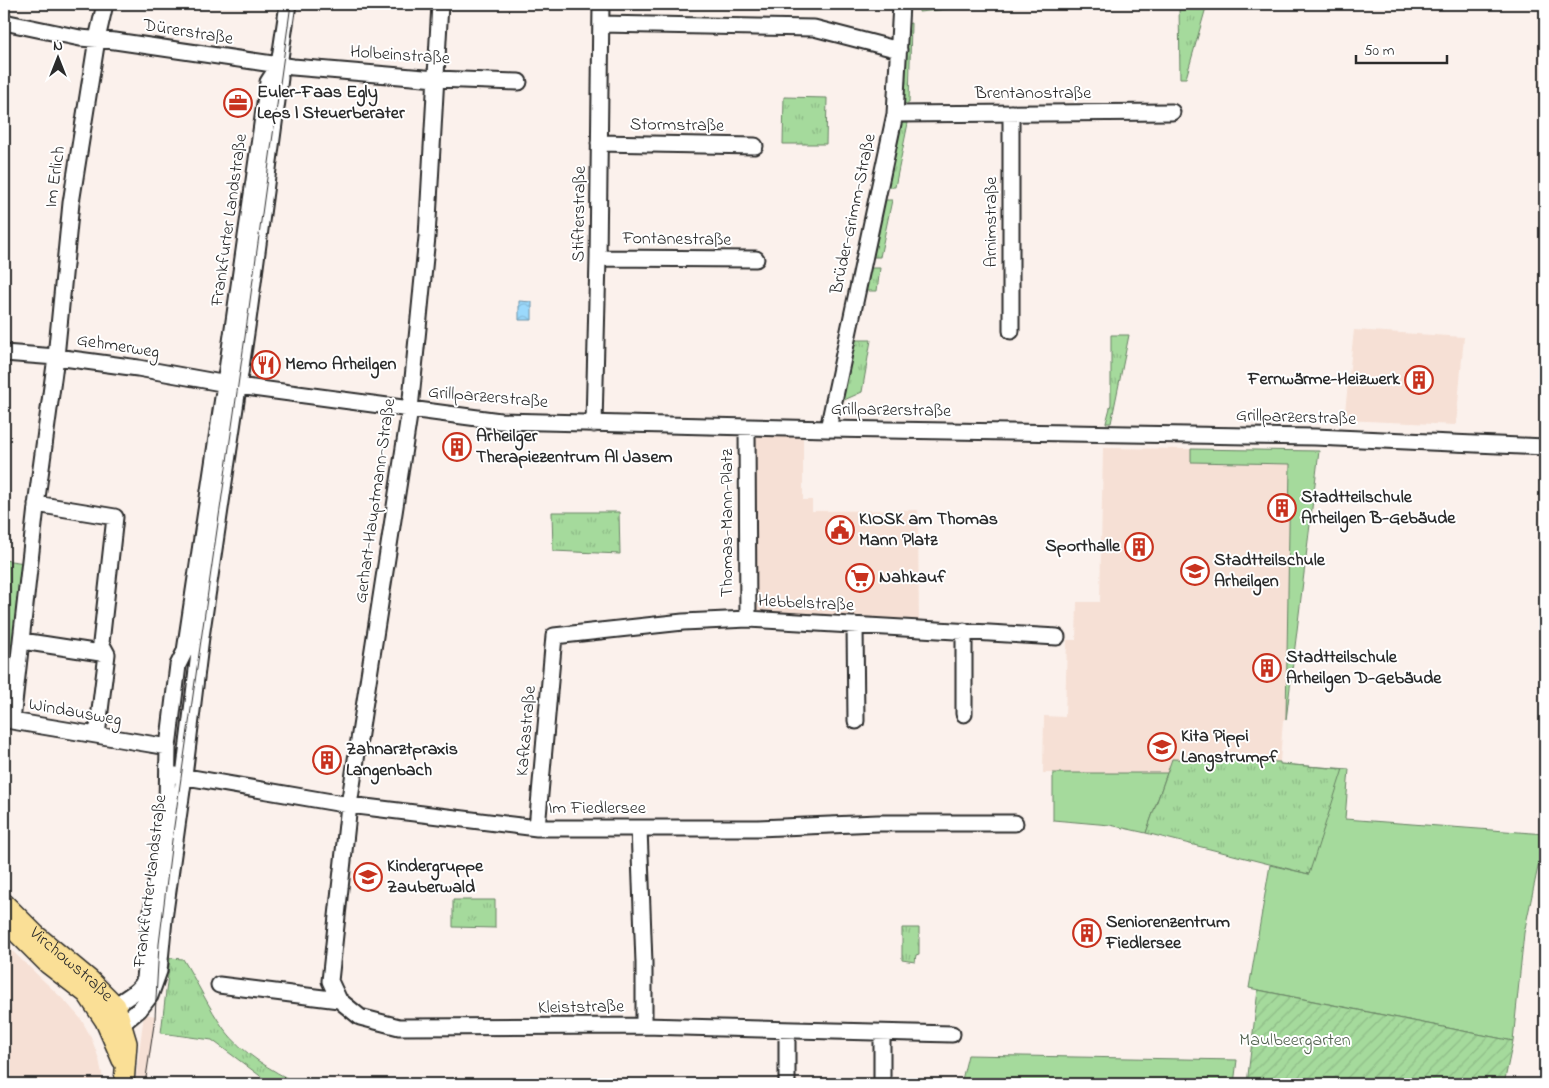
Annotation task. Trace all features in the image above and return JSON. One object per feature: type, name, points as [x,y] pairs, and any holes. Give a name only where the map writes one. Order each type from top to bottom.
[{"type":"main road","name":"Virchowstraße","points":[[4,903],[36,935],[90,980],[114,1017]]},
{"type":"main road","name":"Virchowstraße","points":[[4,918],[48,964],[114,1017]]},
{"type":"main road","points":[[114,1017],[127,1042],[124,1075]]},
{"type":"street","name":"Im Erlich","points":[[56,357],[71,203],[97,39],[105,4]]},
{"type":"street","name":"Frankfurter Landstraße","points":[[114,1017],[138,991],[145,979],[149,932],[166,811],[168,747],[178,666],[185,651],[232,385],[280,78],[279,65],[288,4]]},
{"type":"street","name":"Gerhart-Hauptmann-Straße","points":[[339,1000],[330,981],[349,805],[410,409],[427,238],[440,4]]},
{"type":"street","name":"Stifterstraße","points":[[594,424],[601,4]]},
{"type":"street","name":"Brüder-Grimm-Straße","points":[[828,429],[895,114],[900,4]]},
{"type":"street","name":"Dürerstraße","points":[[4,22],[80,38],[279,65]]},
{"type":"street","points":[[601,24],[814,28],[899,50]]},
{"type":"street","name":"Holbeinstraße","points":[[279,65],[436,78],[519,82]]},
{"type":"street","name":"Brentanostraße","points":[[895,114],[1172,112]]},
{"type":"street","name":"Arnimstraße","points":[[1011,113],[1011,331]]},
{"type":"street","name":"Stormstraße","points":[[599,143],[755,146]]},
{"type":"street","name":"Fontanestraße","points":[[598,258],[756,260]]},
{"type":"street","name":"Gehmerweg","points":[[4,353],[56,357],[138,368],[232,385]]},
{"type":"street","name":"Windausweg","points":[[56,357],[36,504],[12,721],[168,747]]},
{"type":"street","name":"Frankfurter Landstraße","points":[[114,1017],[139,1010],[150,996],[160,971],[164,919],[184,776],[232,385]]},
{"type":"street","name":"Grillparzerstraße","points":[[232,385],[500,421],[1305,437],[1545,447]]},
{"type":"street","name":"Thomas-Mann-Platz","points":[[747,427],[748,619]]},
{"type":"street","points":[[36,504],[115,517],[101,643],[107,654],[96,735]]},
{"type":"street","name":"Hebbelstraße","points":[[554,636],[683,622],[748,619],[1057,637]]},
{"type":"street","points":[[855,625],[856,721]]},
{"type":"street","points":[[964,632],[964,714]]},
{"type":"street","name":"Kafkastraße","points":[[537,828],[554,636]]},
{"type":"street","points":[[22,641],[107,654]]},
{"type":"street","name":"Frankfurter Landstraße","points":[[167,774],[184,776]]},
{"type":"street","name":"Im Fiedlersee","points":[[184,776],[349,805],[537,828],[758,828],[878,823],[1015,823]]},
{"type":"street","points":[[639,828],[644,963],[644,1026]]},
{"type":"street","points":[[218,985],[339,1000]]},
{"type":"street","name":"Kleiststraße","points":[[339,1000],[360,1017],[400,1027],[644,1026],[952,1034]]},
{"type":"street","points":[[787,1030],[787,1084]]},
{"type":"street","points":[[882,1033],[882,1084]]},
{"type":"shaded area","points":[[1354,330],[1464,337],[1456,425],[1344,420]]},
{"type":"shaded area","points":[[747,427],[803,429],[803,500],[812,500],[812,511],[918,510],[919,629],[748,619]]},
{"type":"shaded area","name":"Stadtteilschule Arheilgen","points":[[1103,448],[1191,449],[1191,462],[1290,464],[1286,720],[1283,720],[1280,762],[1172,759],[1167,773],[1043,773],[1044,716],[1065,717],[1067,640],[1076,640],[1077,602],[1100,602]]},
{"type":"shaded area","points":[[4,943],[66,1002],[81,1019],[91,1037],[99,1059],[104,1084],[4,1084]]},
{"type":"shaded area","points":[[144,1014],[156,1016],[146,1084],[135,1084]]},
{"type":"green space","points":[[919,4],[957,4],[957,8],[919,12]]},
{"type":"green space","points":[[1179,4],[1207,4],[1186,78],[1180,78]]},
{"type":"green space","points":[[911,23],[909,103],[901,104],[905,24]]},
{"type":"green space","points":[[784,97],[827,98],[826,144],[783,144]]},
{"type":"green space","points":[[899,123],[908,123],[895,187],[885,187]]},
{"type":"green space","points":[[882,200],[892,200],[880,257],[870,257]]},
{"type":"green space","points":[[868,268],[880,268],[877,291],[863,291]]},
{"type":"green space","points":[[1111,335],[1129,335],[1111,423],[1106,423],[1111,404]]},
{"type":"green space","points":[[853,340],[871,340],[862,392],[842,401]]},
{"type":"green space","points":[[1191,449],[1319,451],[1286,720],[1290,464],[1191,462]]},
{"type":"green space","points":[[552,512],[619,512],[620,554],[553,551]]},
{"type":"green space","points":[[4,560],[25,563],[7,713],[4,716]]},
{"type":"green space","points":[[1172,759],[1280,762],[1280,764],[1343,769],[1309,874],[1146,833]]},
{"type":"green space","points":[[1279,764],[1349,769],[1345,819],[1545,834],[1524,933],[1513,1041],[1249,988],[1270,865],[1309,874]]},
{"type":"green space","points":[[1053,773],[1167,773],[1146,833],[1110,825],[1053,820]]},
{"type":"green space","points":[[453,900],[495,900],[495,928],[453,927]]},
{"type":"green space","points":[[902,928],[919,928],[919,954],[916,955],[915,962],[902,960]]},
{"type":"green space","points":[[170,958],[183,959],[224,1029],[240,1046],[268,1067],[298,1084],[271,1084],[212,1040],[161,1033]]},
{"type":"green space","name":"Maulbeergarten","points":[[1258,990],[1513,1041],[1504,1084],[1247,1084]]},
{"type":"green space","points":[[968,1055],[1237,1060],[1234,1084],[961,1084]]},
{"type":"water","points":[[519,301],[532,302],[532,320],[519,320]]},
{"type":"tram line","points":[[145,1084],[155,1018],[159,944],[172,840],[291,4]]},
{"type":"place","name":"Euler-Faas Egly Leps | Steuerberater","points":[[238,103]]},
{"type":"place","name":"Memo Arheilgen","points":[[266,365]]},
{"type":"place","name":"Fernwärme-Heizwerk","points":[[1419,380]]},
{"type":"place","name":"Arheilger Therapiezentrum Al Jasem","points":[[457,447]]},
{"type":"place","name":"Stadtteilschule Arheilgen B-Gebäude","points":[[1282,508]]},
{"type":"place","name":"KIOSK am Thomas Mann Platz","points":[[840,530]]},
{"type":"place","name":"Sporthalle","points":[[1139,547]]},
{"type":"place","name":"Stadtteilschule Arheilgen","points":[[1195,571]]},
{"type":"place","name":"Nahkauf","points":[[860,578]]},
{"type":"place","name":"Stadtteilschule Arheilgen D-Gebäude","points":[[1267,668]]},
{"type":"place","name":"Kita Pippi Langstrumpf","points":[[1162,747]]},
{"type":"place","name":"Zahnarztpraxis Langenbach","points":[[327,760]]},
{"type":"place","name":"Kindergruppe Zauberwald","points":[[368,877]]},
{"type":"place","name":"Seniorenzentrum Fiedlersee","points":[[1087,933]]}]
